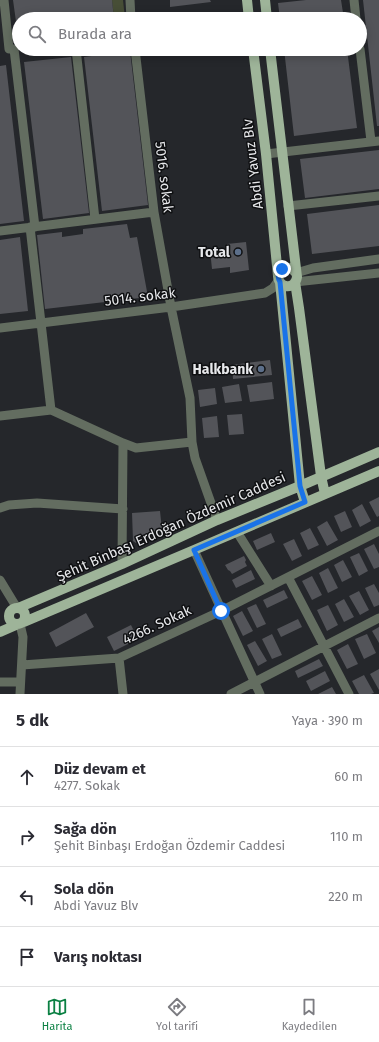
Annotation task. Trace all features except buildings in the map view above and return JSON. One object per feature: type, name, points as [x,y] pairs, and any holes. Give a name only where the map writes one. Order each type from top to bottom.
[{"type":"main road","points":[[247,0],[248,12]]},
{"type":"main road","points":[[265,0],[266,12]]},
{"type":"main road","name":"Abdi Yavuz Blv","points":[[254,56],[266,154],[300,486],[305,502]]},
{"type":"main road","points":[[271,56],[295,277],[322,476],[326,494]]},
{"type":"main road","points":[[287,268],[292,269],[295,277],[291,285],[286,286],[279,279],[280,271],[287,268]]},
{"type":"main road","name":"Şehit Binbaşı Erdoğan Özdemir Caddesi","points":[[0,616],[122,564],[217,520],[379,452]]},
{"type":"main road","name":"Şehit Binbaşı Erdoğan Özdemir Caddesi","points":[[0,632],[379,471]]},
{"type":"main road","points":[[14,610],[9,615],[10,620],[14,624],[20,623]]},
{"type":"street","points":[[4,0],[32,227],[51,410]]},
{"type":"street","points":[[130,0],[131,12]]},
{"type":"street","points":[[354,0],[355,12]]},
{"type":"street","points":[[77,56],[95,219]]},
{"type":"street","name":"5016. sokak","points":[[136,56],[154,212],[171,307],[190,398],[192,442],[195,458],[217,520]]},
{"type":"street","points":[[266,154],[375,141],[361,56]]},
{"type":"street","points":[[288,206],[379,196]]},
{"type":"street","points":[[0,231],[154,212]]},
{"type":"street","points":[[295,277],[313,268],[379,259]]},
{"type":"street","points":[[295,277],[379,273]]},
{"type":"street","name":"5014. sokak","points":[[0,328],[171,307],[264,292],[273,288],[279,279]]},
{"type":"street","points":[[0,416],[51,410],[136,448],[192,442]]},
{"type":"street","points":[[122,564],[124,443]]},
{"type":"street","points":[[0,508],[10,504],[37,503],[123,509]]},
{"type":"street","name":"4266. Sokak","points":[[22,665],[119,658],[221,611],[379,531]]},
{"type":"street","points":[[237,532],[271,586]]},
{"type":"street","points":[[194,550],[260,694]]},
{"type":"street","points":[[288,577],[348,694]]},
{"type":"street","points":[[2,583],[14,610]]},
{"type":"street","points":[[232,694],[379,618]]},
{"type":"street","points":[[20,623],[23,637],[20,694]]},
{"type":"street","points":[[119,658],[123,694]]},
{"type":"street","points":[[0,682],[20,682]]},
{"type":"green space","points":[[112,0],[123,0],[124,12],[113,12]]},
{"type":"place","name":"Total","points":[[238,252]]},
{"type":"place","name":"Halkbank","points":[[261,369]]},
{"type":"route","points":[[221,611],[194,550],[305,502],[300,486],[280,282],[278,278],[282,269]]}]
